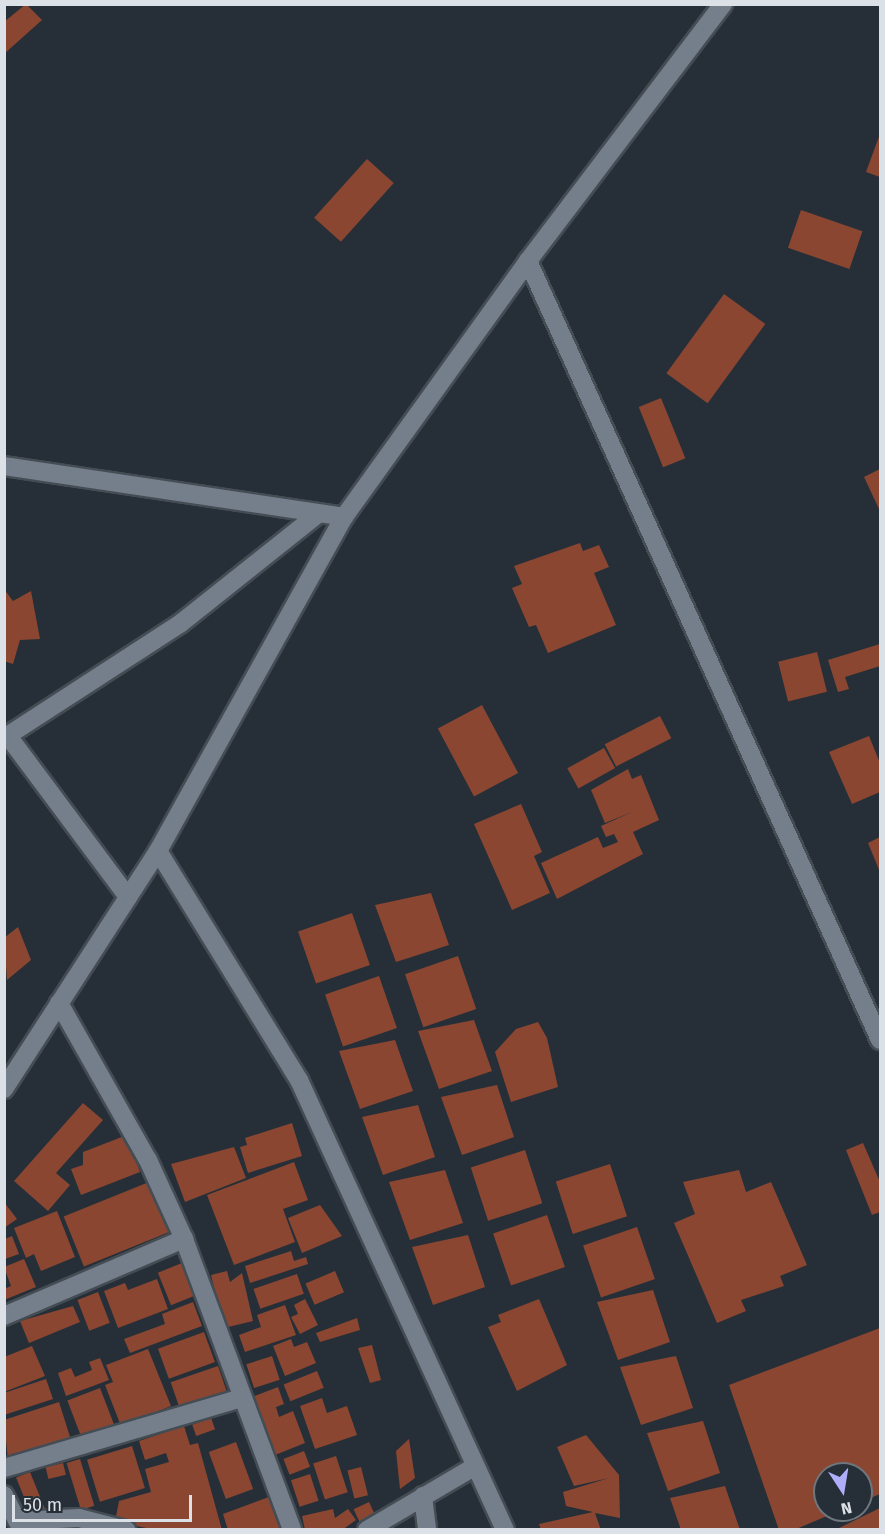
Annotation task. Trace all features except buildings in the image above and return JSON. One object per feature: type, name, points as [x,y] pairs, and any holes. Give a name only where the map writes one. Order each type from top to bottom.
[{"type":"street","points":[[4,1089],[158,850],[344,517],[528,261],[723,4]]},
{"type":"street","points":[[528,261],[880,1040]]},
{"type":"street","points":[[4,466],[317,515],[344,517]]},
{"type":"street","points":[[128,897],[6,737],[181,623],[317,515]]},
{"type":"street","points":[[158,850],[299,1080],[474,1467],[505,1530]]},
{"type":"street","points":[[59,1003],[148,1160],[184,1239],[292,1530]]},
{"type":"street","points":[[4,1316],[184,1239]]},
{"type":"street","points":[[4,1468],[242,1398]]},
{"type":"street","points":[[367,1530],[474,1467]]},
{"type":"street","points":[[4,1495],[20,1525],[79,1518],[126,1530]]},
{"type":"street","points":[[423,1496],[427,1530]]}]
